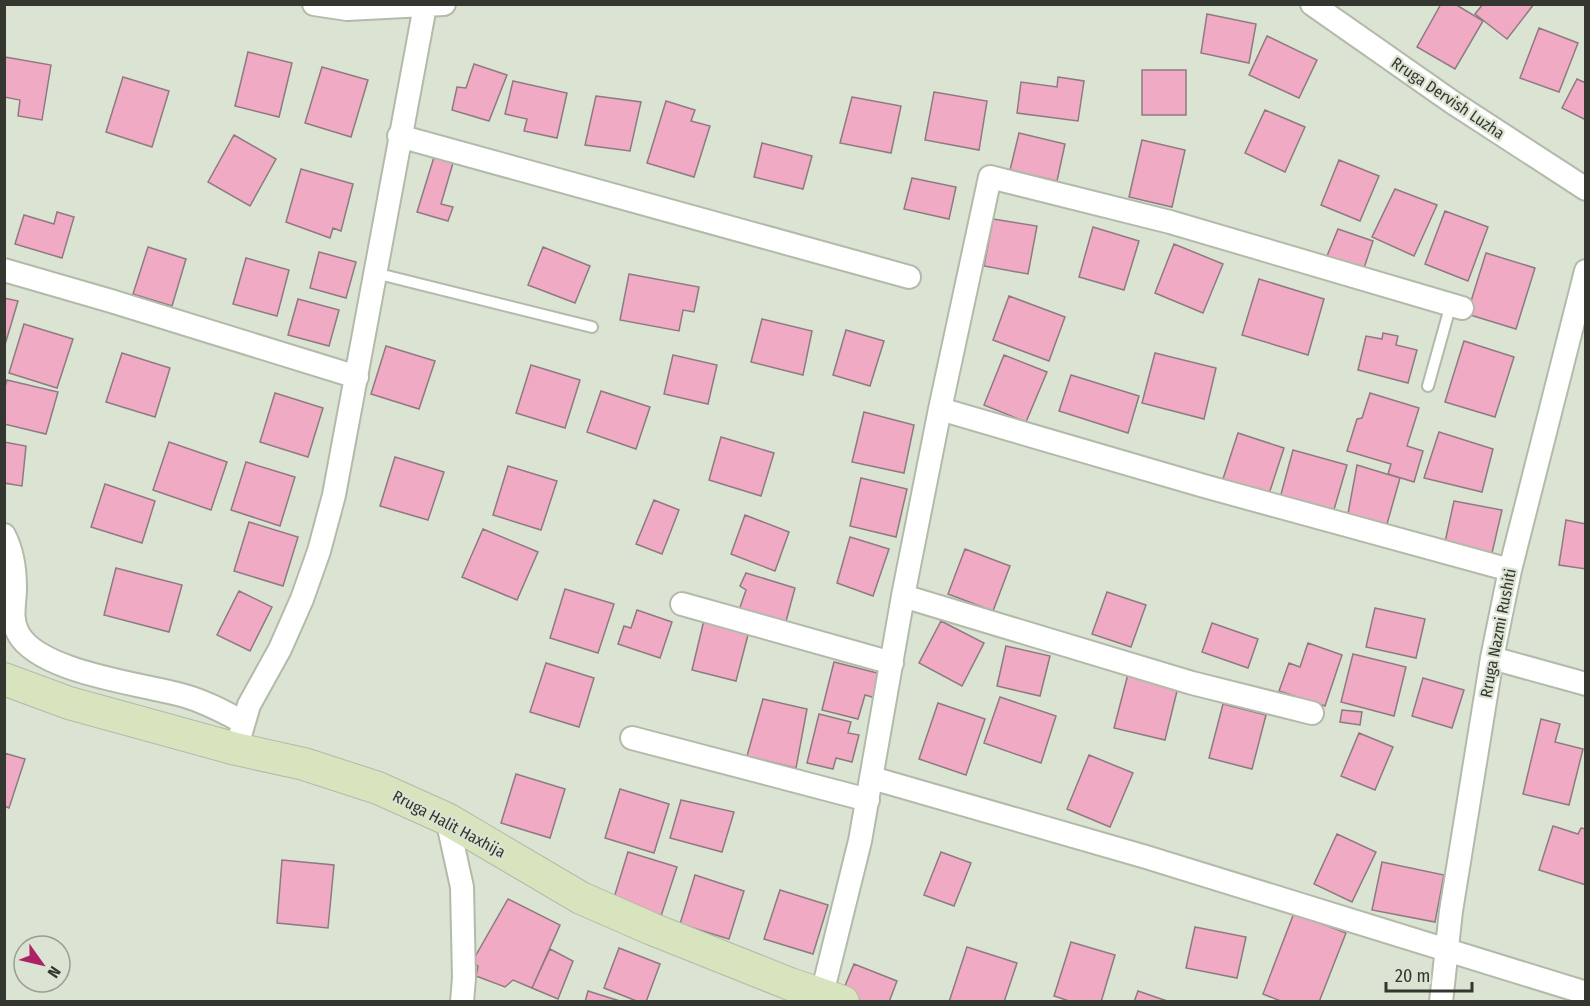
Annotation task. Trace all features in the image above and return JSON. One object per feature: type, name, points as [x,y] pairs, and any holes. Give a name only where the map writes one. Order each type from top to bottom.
[{"type":"street","points":[[4,535],[14,569],[13,617],[18,634],[36,651],[62,665],[91,674],[204,702],[239,736],[249,705],[280,649],[302,599],[319,551],[334,495],[399,136],[431,5],[347,9],[314,4]]},
{"type":"street","name":"Rruga Dervish Luzha","points":[[1312,4],[1452,102],[1586,189]]},
{"type":"street","points":[[399,136],[909,277]]},
{"type":"street","points":[[833,998],[903,596],[990,177],[1170,222],[1456,306]]},
{"type":"street","points":[[4,270],[111,300],[357,377]]},
{"type":"street","name":"Rruga Nazmi Rushiti","points":[[1441,1002],[1446,949],[1492,658],[1510,570],[1586,271]]},
{"type":"street","points":[[940,409],[1204,486],[1510,570]]},
{"type":"street","points":[[903,596],[1192,683],[1312,713]]},
{"type":"street","points":[[682,604],[892,663]]},
{"type":"street","points":[[1492,658],[1586,684]]},
{"type":"street","name":"Rruga Halit Haxhija","points":[[4,679],[69,703],[239,736],[304,764],[378,788],[447,819],[581,898],[786,993],[833,998]]},
{"type":"street","points":[[632,738],[870,789],[1146,856],[1584,992]]},
{"type":"street","points":[[447,819],[462,887],[464,978],[462,1002]]},
{"type":"lane","points":[[375,273],[592,327]]},
{"type":"lane","points":[[1428,386],[1456,306]]},
{"type":"building","points":[[1441,4],[1455,4],[1483,21],[1455,69],[1417,47]]},
{"type":"building","points":[[1483,4],[1534,4],[1507,39],[1475,14]]},
{"type":"building","points":[[1207,14],[1256,24],[1249,63],[1201,53]]},
{"type":"building","points":[[1539,28],[1578,43],[1559,92],[1520,78]]},
{"type":"building","points":[[1267,36],[1317,60],[1299,98],[1249,75]]},
{"type":"building","points":[[248,52],[292,63],[279,117],[235,106]]},
{"type":"building","points":[[5,57],[51,65],[42,120],[18,116],[20,100],[4,97]]},
{"type":"building","points":[[474,64],[507,75],[489,121],[452,110],[457,87],[466,88]]},
{"type":"building","points":[[322,67],[368,80],[351,137],[305,123]]},
{"type":"building","points":[[1142,70],[1186,70],[1186,115],[1142,115]]},
{"type":"building","points":[[123,77],[169,91],[152,147],[106,132]]},
{"type":"building","points":[[1058,77],[1084,81],[1078,121],[1017,113],[1021,82],[1057,87]]},
{"type":"building","points":[[1577,79],[1586,83],[1586,120],[1562,108]]},
{"type":"building","points":[[513,81],[567,93],[557,138],[524,131],[527,119],[505,114]]},
{"type":"building","points":[[934,92],[987,101],[979,150],[925,140]]},
{"type":"building","points":[[596,96],[641,102],[630,151],[585,145]]},
{"type":"building","points":[[852,97],[901,106],[891,153],[840,143]]},
{"type":"building","points":[[666,101],[695,110],[691,121],[710,126],[694,177],[647,163]]},
{"type":"building","points":[[1265,110],[1305,127],[1285,172],[1245,153]]},
{"type":"building","points":[[1019,133],[1065,144],[1057,181],[1010,170]]},
{"type":"building","points":[[234,135],[276,159],[250,206],[208,182]]},
{"type":"building","points":[[1142,140],[1185,150],[1172,207],[1129,197]]},
{"type":"building","points":[[762,143],[812,156],[803,189],[754,177]]},
{"type":"building","points":[[434,157],[453,163],[441,204],[453,207],[448,221],[417,212]]},
{"type":"building","points":[[1339,160],[1379,176],[1360,221],[1321,205]]},
{"type":"building","points":[[301,169],[353,184],[341,231],[333,228],[330,238],[286,222]]},
{"type":"building","points":[[912,178],[956,187],[949,219],[904,209]]},
{"type":"building","points":[[1395,189],[1437,205],[1414,256],[1372,237]]},
{"type":"building","points":[[1445,211],[1488,227],[1468,281],[1425,264]]},
{"type":"building","points":[[57,212],[74,217],[62,258],[15,244],[24,215],[54,224]]},
{"type":"building","points":[[993,219],[1037,226],[1028,274],[984,266]]},
{"type":"building","points":[[1093,227],[1139,241],[1124,290],[1079,277]]},
{"type":"building","points":[[1338,229],[1373,241],[1363,271],[1327,256]]},
{"type":"building","points":[[1174,244],[1223,264],[1203,313],[1155,293]]},
{"type":"building","points":[[148,247],[186,259],[172,306],[133,294]]},
{"type":"building","points":[[543,247],[590,266],[575,303],[528,285]]},
{"type":"building","points":[[319,252],[356,262],[346,298],[310,288]]},
{"type":"building","points":[[1486,253],[1535,268],[1516,329],[1467,314]]},
{"type":"building","points":[[246,258],[289,270],[277,316],[233,304]]},
{"type":"building","points":[[629,274],[699,287],[694,312],[683,310],[679,331],[620,320]]},
{"type":"building","points":[[1259,279],[1324,299],[1308,355],[1242,335]]},
{"type":"building","points":[[1009,296],[1065,317],[1049,361],[993,340]]},
{"type":"building","points":[[4,298],[18,301],[4,348]]},
{"type":"building","points":[[298,299],[339,310],[329,346],[288,335]]},
{"type":"building","points":[[762,319],[812,331],[803,375],[751,362]]},
{"type":"building","points":[[24,324],[73,339],[57,388],[9,373]]},
{"type":"building","points":[[846,330],[884,341],[870,386],[833,375]]},
{"type":"building","points":[[1383,333],[1398,336],[1396,345],[1417,350],[1408,383],[1358,370],[1366,336],[1382,339]]},
{"type":"building","points":[[1464,341],[1514,357],[1495,417],[1445,402]]},
{"type":"building","points":[[386,346],[435,361],[419,409],[371,394]]},
{"type":"building","points":[[122,353],[170,368],[155,417],[106,402]]},
{"type":"building","points":[[1155,353],[1216,368],[1204,419],[1142,403]]},
{"type":"building","points":[[673,355],[717,365],[708,404],[664,394]]},
{"type":"building","points":[[1004,355],[1047,372],[1026,422],[984,405]]},
{"type":"building","points":[[531,365],[580,380],[565,428],[516,413]]},
{"type":"building","points":[[1071,375],[1139,396],[1128,433],[1059,411]]},
{"type":"building","points":[[7,380],[58,392],[46,434],[4,424],[4,390]]},
{"type":"building","points":[[601,391],[650,407],[636,449],[587,432]]},
{"type":"building","points":[[275,393],[323,408],[308,457],[260,442]]},
{"type":"building","points":[[1370,393],[1419,408],[1407,446],[1423,451],[1414,482],[1388,474],[1391,464],[1347,451],[1357,419],[1362,418]]},
{"type":"building","points":[[864,412],[914,425],[904,473],[852,462]]},
{"type":"building","points":[[1439,432],[1493,449],[1482,492],[1424,478]]},
{"type":"building","points":[[1238,433],[1284,448],[1267,500],[1221,485]]},
{"type":"building","points":[[721,437],[774,453],[761,496],[709,480]]},
{"type":"building","points":[[4,442],[26,446],[22,486],[4,483]]},
{"type":"building","points":[[169,442],[227,462],[211,510],[153,490]]},
{"type":"building","points":[[1293,450],[1347,465],[1333,513],[1280,498]]},
{"type":"building","points":[[395,457],[444,472],[428,520],[380,506]]},
{"type":"building","points":[[246,462],[295,477],[280,526],[231,510]]},
{"type":"building","points":[[1357,465],[1400,478],[1385,531],[1347,519]]},
{"type":"building","points":[[508,466],[557,481],[541,530],[493,515]]},
{"type":"building","points":[[861,478],[907,489],[896,537],[850,526]]},
{"type":"building","points":[[105,484],[155,501],[142,543],[91,527]]},
{"type":"building","points":[[654,500],[679,510],[662,554],[636,544]]},
{"type":"building","points":[[1454,501],[1502,510],[1492,553],[1445,542]]},
{"type":"building","points":[[745,515],[789,532],[775,571],[731,554]]},
{"type":"building","points":[[1566,520],[1586,524],[1586,569],[1559,565]]},
{"type":"building","points":[[249,522],[298,537],[283,586],[234,571]]},
{"type":"building","points":[[483,529],[538,552],[517,600],[462,577]]},
{"type":"building","points":[[850,537],[889,549],[873,596],[837,583]]},
{"type":"building","points":[[965,549],[1010,566],[993,611],[948,594]]},
{"type":"building","points":[[116,568],[182,585],[169,632],[104,615]]},
{"type":"building","points":[[746,573],[795,588],[785,625],[738,613],[746,590],[740,586]]},
{"type":"building","points":[[565,589],[614,604],[598,653],[550,638]]},
{"type":"building","points":[[239,591],[272,607],[250,651],[217,635]]},
{"type":"building","points":[[1107,592],[1146,605],[1131,647],[1092,634]]},
{"type":"building","points":[[1375,608],[1425,619],[1416,658],[1366,647]]},
{"type":"building","points":[[637,610],[672,622],[660,658],[618,644],[624,626],[631,628]]},
{"type":"building","points":[[704,620],[749,631],[736,681],[692,670]]},
{"type":"building","points":[[941,621],[984,643],[962,686],[919,663]]},
{"type":"building","points":[[1212,623],[1258,639],[1248,668],[1202,652]]},
{"type":"building","points":[[1308,643],[1342,655],[1325,706],[1279,691],[1289,663],[1300,667]]},
{"type":"building","points":[[1006,646],[1050,656],[1040,696],[997,686]]},
{"type":"building","points":[[1353,654],[1406,667],[1394,716],[1341,702]]},
{"type":"building","points":[[834,662],[885,675],[879,699],[865,695],[858,719],[822,710]]},
{"type":"building","points":[[546,663],[594,678],[579,727],[530,712]]},
{"type":"building","points":[[1128,674],[1178,687],[1165,740],[1114,728]]},
{"type":"building","points":[[1423,678],[1464,690],[1452,728],[1412,716]]},
{"type":"building","points":[[1000,697],[1056,716],[1041,763],[984,743]]},
{"type":"building","points":[[763,699],[807,709],[796,768],[747,756]]},
{"type":"building","points":[[938,703],[985,719],[966,775],[919,759]]},
{"type":"building","points":[[1223,704],[1266,715],[1252,769],[1209,758]]},
{"type":"building","points":[[1342,710],[1362,712],[1360,725],[1340,722]]},
{"type":"building","points":[[819,714],[851,722],[848,733],[859,735],[852,762],[836,758],[833,769],[807,763]]},
{"type":"building","points":[[1541,719],[1560,724],[1555,742],[1583,749],[1569,805],[1523,794]]},
{"type":"building","points":[[1359,733],[1393,747],[1375,790],[1341,776]]},
{"type":"building","points":[[4,753],[25,759],[9,808],[4,806]]},
{"type":"building","points":[[1089,755],[1133,773],[1110,827],[1067,809]]},
{"type":"building","points":[[516,774],[565,789],[550,838],[501,823]]},
{"type":"building","points":[[620,789],[669,804],[654,853],[605,838]]},
{"type":"building","points":[[681,800],[734,812],[722,852],[670,838]]},
{"type":"building","points":[[1553,826],[1578,834],[1581,828],[1586,829],[1586,885],[1539,870]]},
{"type":"building","points":[[1337,834],[1376,852],[1352,902],[1314,884]]},
{"type":"building","points":[[628,852],[677,867],[661,916],[613,901]]},
{"type":"building","points":[[941,852],[971,863],[954,906],[924,895]]},
{"type":"building","points":[[282,860],[334,865],[328,928],[277,923]]},
{"type":"building","points":[[1382,862],[1444,875],[1435,922],[1372,910]]},
{"type":"building","points":[[695,875],[744,891],[729,939],[680,924]]},
{"type":"building","points":[[780,890],[828,905],[813,954],[764,939]]},
{"type":"building","points":[[508,899],[560,925],[532,988],[513,980],[505,987],[476,976],[478,966],[472,962]]},
{"type":"building","points":[[1294,913],[1346,933],[1319,1002],[1283,1002],[1263,994]]},
{"type":"building","points":[[1195,927],[1246,937],[1237,978],[1186,968]]},
{"type":"building","points":[[1071,942],[1115,955],[1101,1002],[1072,1002],[1054,996]]},
{"type":"building","points":[[967,947],[1017,963],[1004,1002],[949,1002]]},
{"type":"building","points":[[619,948],[660,964],[646,1002],[639,1002],[604,988]]},
{"type":"building","points":[[550,949],[573,961],[558,999],[532,988]]},
{"type":"building","points":[[854,964],[897,981],[889,1002],[863,1002],[842,993]]},
{"type":"building","points":[[588,991],[623,1002],[585,1002]]},
{"type":"building","points":[[1138,991],[1170,1002],[1134,1002]]}]
